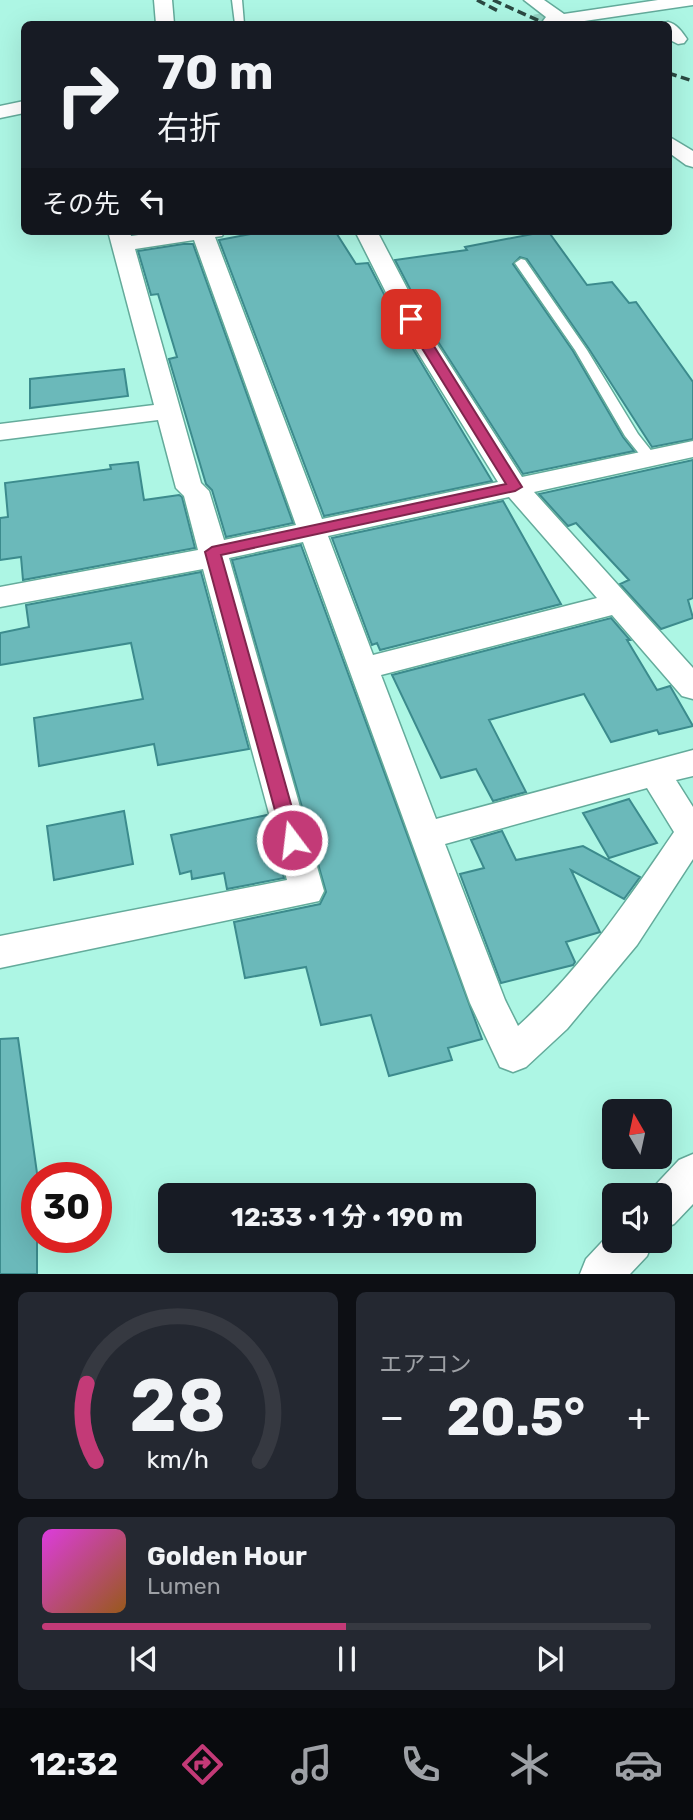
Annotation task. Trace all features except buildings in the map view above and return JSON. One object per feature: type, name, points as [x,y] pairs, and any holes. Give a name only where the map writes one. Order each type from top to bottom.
[{"type":"street","points":[[163,0],[164,21]]},
{"type":"street","points":[[533,0],[556,21],[693,0]]},
{"type":"street","points":[[652,6],[664,21]]},
{"type":"street","points":[[0,112],[21,108]]},
{"type":"street","points":[[0,952],[307,891],[196,491],[189,488],[121,247],[121,238],[164,235]]},
{"type":"street","points":[[207,235],[425,836],[488,1003],[513,1055],[554,1017],[624,934],[692,833],[654,774]]},
{"type":"street","points":[[368,235],[421,338],[515,487],[693,688]]},
{"type":"street","points":[[0,432],[167,411]]},
{"type":"street","points":[[0,597],[213,554],[693,449]]},
{"type":"street","points":[[363,669],[618,603]]},
{"type":"street","points":[[425,836],[693,763]]},
{"type":"street","points":[[672,1197],[693,1174]]},
{"type":"street","points":[[601,1274],[621,1253]]},
{"type":"lane","points":[[237,0],[240,21]]},
{"type":"lane","points":[[521,263],[581,350],[632,436],[650,458]]},
{"type":"railway","points":[[477,0],[500,12]]},
{"type":"railway","points":[[493,0],[539,21]]},
{"type":"railway","points":[[672,74],[693,81]]},
{"type":"route","points":[[292,840],[212,552],[515,487],[411,319]]}]
